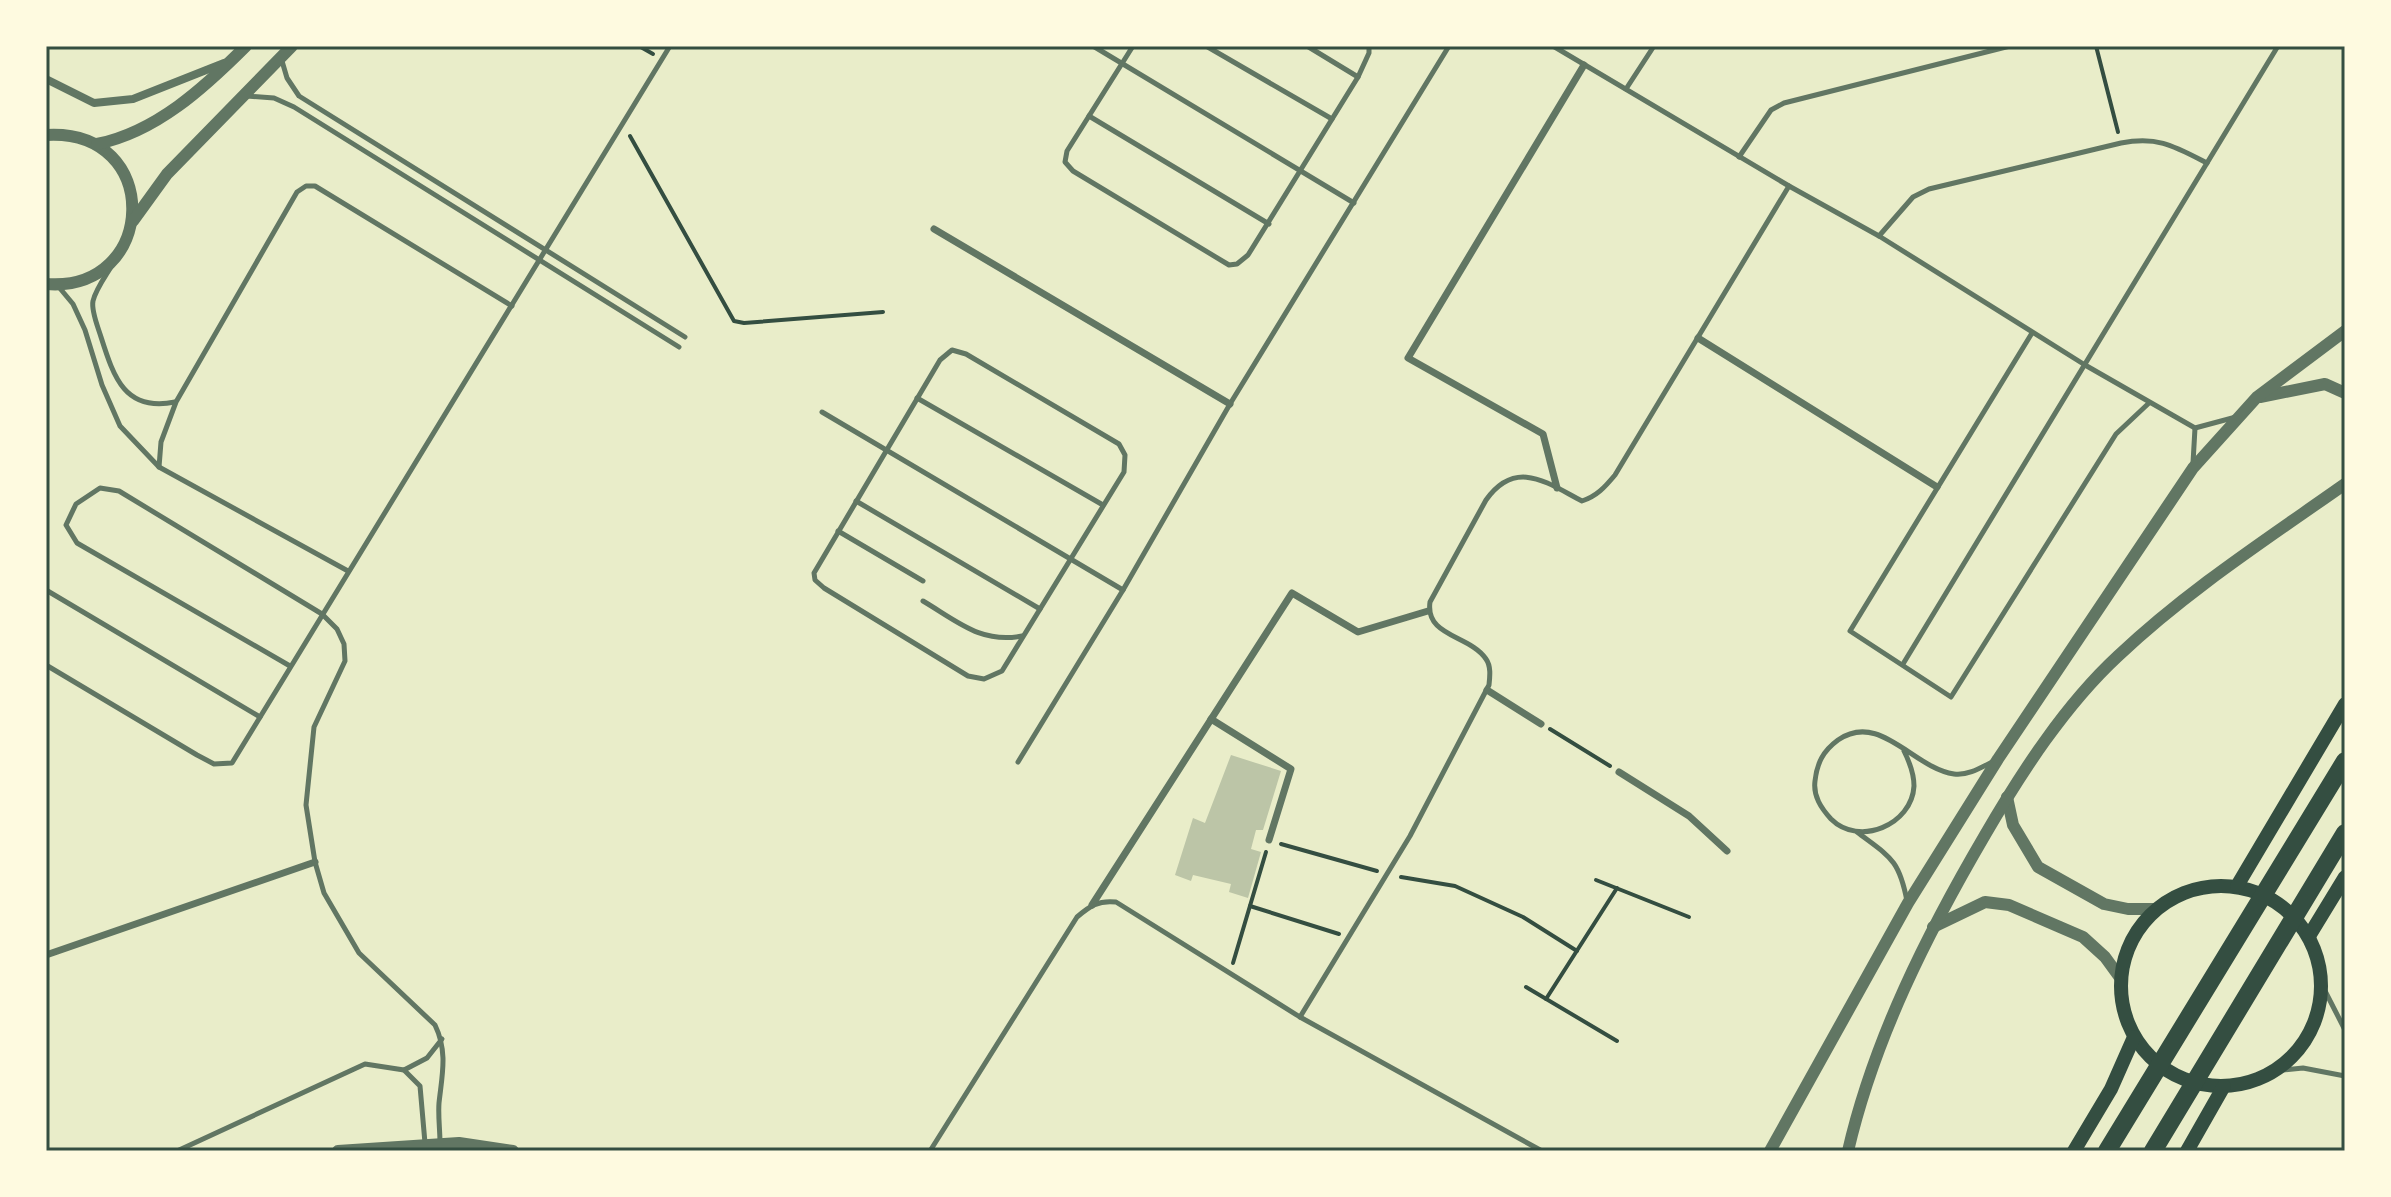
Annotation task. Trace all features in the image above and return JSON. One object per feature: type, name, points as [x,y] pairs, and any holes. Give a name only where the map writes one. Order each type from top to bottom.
[{"type":"highway","points":[[2107,1151],[2345,761]]},
{"type":"highway","points":[[2153,1151],[2345,833]]},
{"type":"main road","points":[[2237,886],[2345,704]]},
{"type":"main road","points":[[2309,936],[2345,877]]},
{"type":"main road","points":[[2207,886],[2237,886],[2266,895],[2290,912],[2309,936],[2322,985],[2319,1010],[2309,1034],[2294,1055],[2274,1071],[2250,1082],[2224,1086],[2197,1084],[2172,1074],[2150,1058],[2134,1037],[2123,1009],[2121,979],[2126,953],[2138,929],[2156,909],[2179,894],[2207,886]]},
{"type":"main road","points":[[2074,1151],[2111,1089],[2134,1037]]},
{"type":"main road","points":[[2187,1151],[2224,1086]]},
{"type":"street","points":[[97,144],[122,139],[150,126],[185,101],[246,46]]},
{"type":"street","points":[[51,284],[76,282],[110,264],[122,249],[133,221],[167,174],[292,46]]},
{"type":"street","points":[[46,79],[94,103],[133,99],[232,60]]},
{"type":"street","points":[[1557,488],[1543,434],[1408,358],[1584,65]]},
{"type":"street","points":[[46,135],[69,133],[97,144],[119,164],[132,191],[133,221]]},
{"type":"street","points":[[934,229],[1230,404]]},
{"type":"street","points":[[1770,1151],[1908,903],[1998,759],[2193,468],[2257,397],[2345,331]]},
{"type":"street","points":[[1698,338],[1937,487]]},
{"type":"street","points":[[2257,397],[2325,384],[2345,393]]},
{"type":"street","points":[[1848,1151],[1878,1055],[1933,927],[2007,797],[2053,730],[2116,657],[2209,579],[2345,484]]},
{"type":"street","points":[[1092,905],[1292,593],[1358,632],[1428,611]]},
{"type":"street","points":[[1487,690],[1541,724]]},
{"type":"street","points":[[1211,719],[1291,769],[1269,840]]},
{"type":"street","points":[[1619,772],[1689,816],[1727,851]]},
{"type":"street","points":[[2007,797],[2013,825],[2038,867],[2104,904],[2128,909],[2156,909]]},
{"type":"street","points":[[46,955],[315,862]]},
{"type":"street","points":[[1933,927],[1985,902],[2009,905],[2083,937],[2105,957],[2121,979]]},
{"type":"street","points":[[338,1151],[459,1143],[513,1151]]},
{"type":"lane","points":[[46,665],[214,764],[232,763],[670,46]]},
{"type":"lane","points":[[1093,46],[1354,203]]},
{"type":"lane","points":[[1133,46],[1065,156],[1068,167],[1222,263],[1237,264],[1243,261],[1269,224],[1358,77],[1369,46]]},
{"type":"lane","points":[[1206,46],[1332,119]]},
{"type":"lane","points":[[1307,46],[1358,77]]},
{"type":"lane","points":[[1018,762],[1123,590],[1230,404],[1449,46]]},
{"type":"lane","points":[[1553,46],[1879,236],[2032,333],[2195,428],[2241,416]]},
{"type":"lane","points":[[1626,89],[1654,46]]},
{"type":"lane","points":[[1739,157],[1771,110],[1784,103],[2010,46]]},
{"type":"lane","points":[[1903,664],[2278,46]]},
{"type":"lane","points":[[282,58],[287,78],[299,96],[685,337]]},
{"type":"lane","points":[[242,97],[263,96],[294,107],[679,347]]},
{"type":"lane","points":[[1089,116],[1269,224]]},
{"type":"lane","points":[[1879,236],[1913,197],[1929,189],[2121,143],[2142,139],[2163,141],[2207,163]]},
{"type":"lane","points":[[159,467],[161,442],[176,402],[297,192],[306,186],[315,186],[512,306]]},
{"type":"lane","points":[[1300,1017],[1410,836],[1487,690],[1490,668],[1486,658],[1438,628],[1428,611],[1430,602],[1494,489],[1508,481],[1532,476],[1582,501],[1603,489],[1615,475],[1789,186]]},
{"type":"lane","points":[[122,249],[93,302],[112,373],[127,394],[158,406],[176,402]]},
{"type":"lane","points":[[51,284],[73,304],[120,426],[159,467],[348,571]]},
{"type":"lane","points":[[2032,333],[1850,631],[1951,697],[2116,434],[2149,403]]},
{"type":"lane","points":[[960,350],[1119,444],[1125,455],[1125,467],[1002,671],[984,679],[968,676],[819,585],[814,573],[917,398],[945,354],[960,350]]},
{"type":"lane","points":[[917,398],[1103,505]]},
{"type":"lane","points":[[822,412],[1123,590]]},
{"type":"lane","points":[[2193,468],[2195,428]]},
{"type":"lane","points":[[290,666],[77,543],[66,525],[76,504],[100,488],[119,491],[322,614],[337,629],[344,644],[345,661],[314,727],[306,805],[315,862],[324,893],[359,953],[435,1025],[442,1039],[445,1060],[439,1108],[440,1144]]},
{"type":"lane","points":[[856,501],[1040,609]]},
{"type":"lane","points":[[838,531],[923,581]]},
{"type":"lane","points":[[46,590],[260,717]]},
{"type":"lane","points":[[923,601],[985,636],[1007,639],[1023,636]]},
{"type":"lane","points":[[1908,903],[1896,863],[1856,832],[1836,824],[1821,808],[1814,788],[1816,766],[1827,748],[1845,735],[1867,732],[1888,737],[1904,751],[1957,775],[1974,771],[1998,759]]},
{"type":"lane","points":[[1856,832],[1876,831],[1894,822],[1907,807],[1914,789],[1913,769],[1904,751]]},
{"type":"lane","points":[[930,1151],[1077,917],[1103,901],[1116,902],[1300,1017],[1542,1151]]},
{"type":"lane","points":[[2322,985],[2345,1030]]},
{"type":"lane","points":[[404,1070],[427,1058],[442,1039]]},
{"type":"lane","points":[[177,1151],[365,1064],[404,1070],[420,1086],[425,1145]]},
{"type":"lane","points":[[2274,1071],[2303,1068],[2345,1076]]},
{"type":"path","points":[[2096,46],[2121,143]]},
{"type":"path","points":[[624,123],[734,321],[744,323],[883,312]]},
{"type":"path","points":[[1541,724],[1619,772]]},
{"type":"path","points":[[1230,973],[1269,840],[1387,874],[1455,886],[1523,917],[1577,951]]},
{"type":"path","points":[[1596,880],[1689,917]]},
{"type":"path","points":[[1546,999],[1617,888]]},
{"type":"path","points":[[1250,906],[1349,937]]},
{"type":"path","points":[[1526,987],[1617,1041]]},
{"type":"building","points":[[1231,755],[1281,771],[1263,830],[1256,830],[1251,849],[1261,852],[1248,898],[1229,892],[1231,884],[1193,875],[1191,881],[1175,875],[1193,818],[1205,823]]}]
